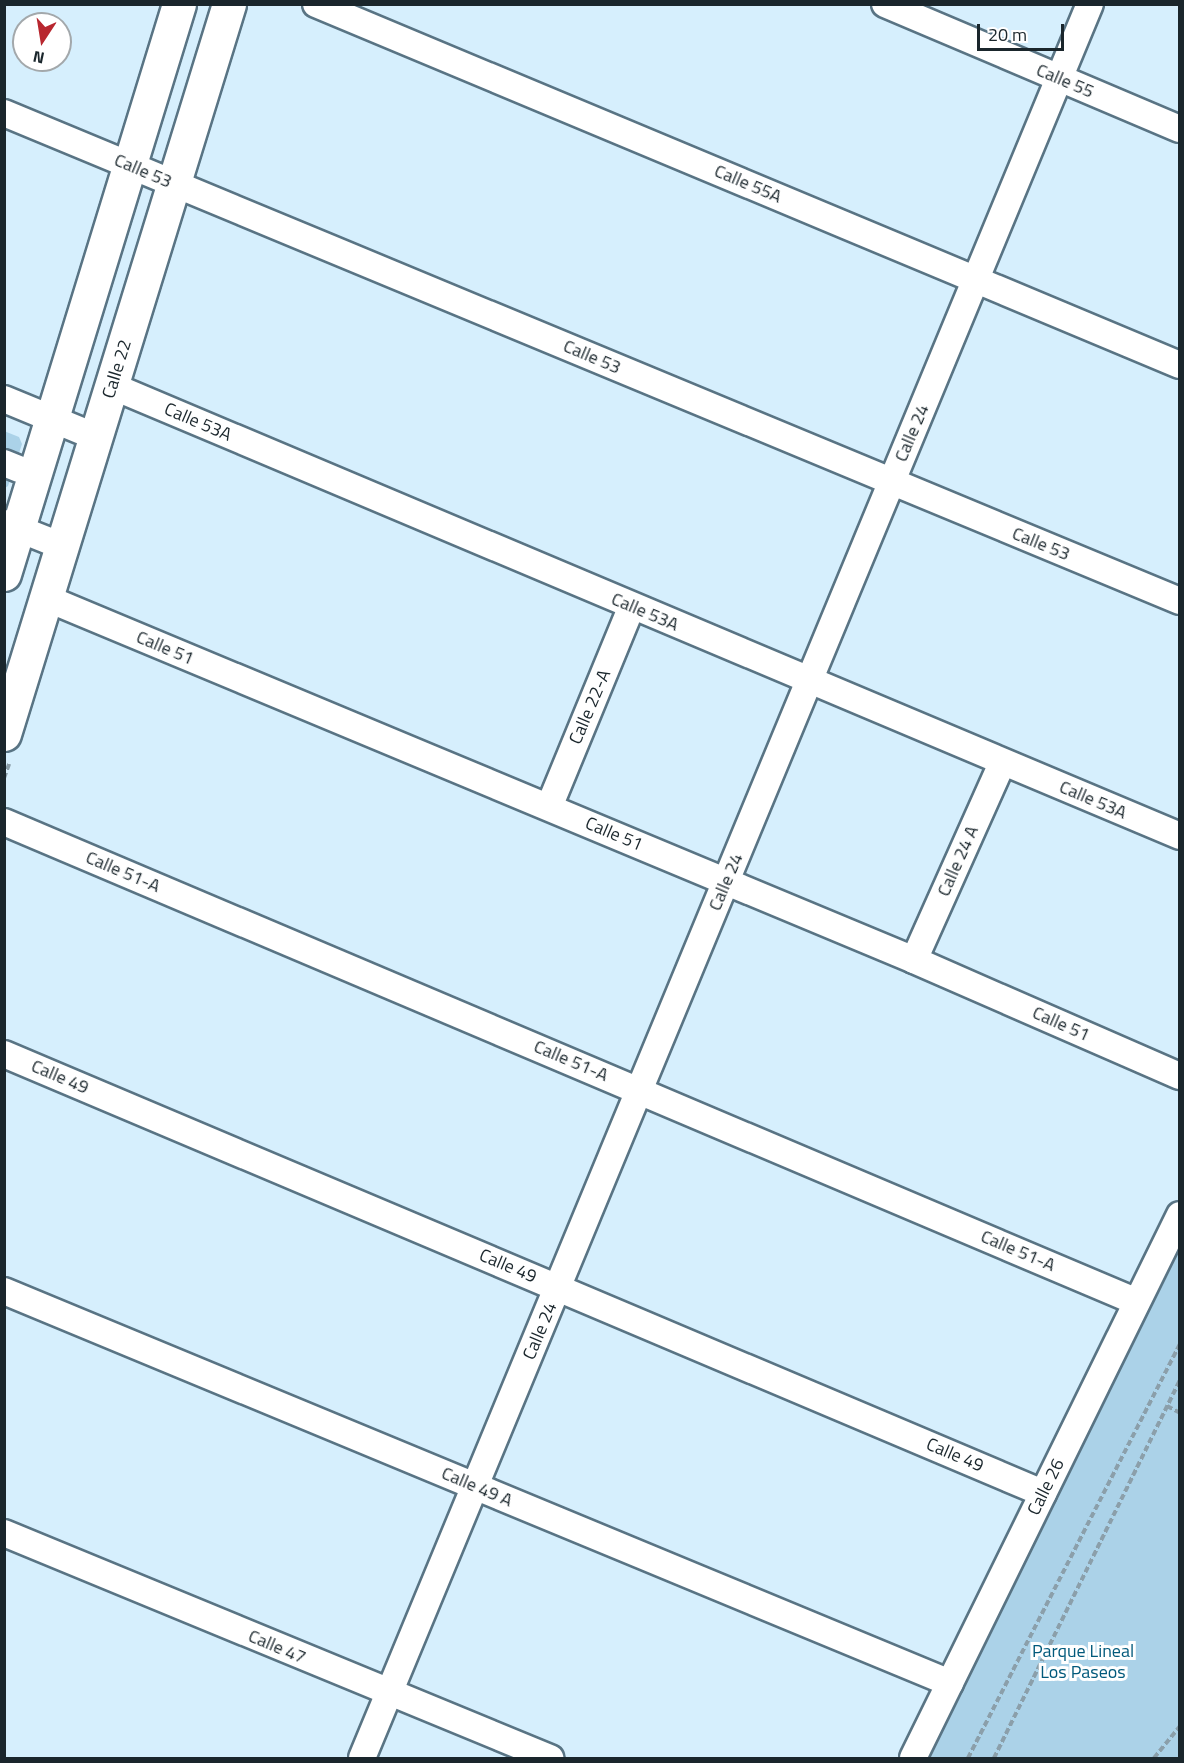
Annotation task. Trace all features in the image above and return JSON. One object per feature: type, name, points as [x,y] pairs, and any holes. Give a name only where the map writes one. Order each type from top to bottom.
[{"type":"street","points":[[4,574],[12,526],[52,418],[179,4]]},
{"type":"street","name":"Calle 22","points":[[4,734],[229,4]]},
{"type":"street","name":"Calle 55A","points":[[316,4],[1179,365]]},
{"type":"street","name":"Calle 55","points":[[885,4],[1179,129]]},
{"type":"street","name":"Calle 24","points":[[363,1758],[1090,4]]},
{"type":"street","name":"Calle 53","points":[[4,112],[1179,601]]},
{"type":"street","name":"Calle 53A","points":[[112,386],[809,682],[1179,836]]},
{"type":"street","points":[[4,399],[96,436]]},
{"type":"street","points":[[12,526],[62,546]]},
{"type":"street","name":"Calle 51","points":[[46,598],[914,960],[1179,1076]]},
{"type":"street","name":"Calle 22-A","points":[[549,807],[632,606]]},
{"type":"street","name":"Calle 24 A","points":[[914,960],[1002,763]]},
{"type":"street","name":"Calle 51-A","points":[[4,822],[1137,1302]]},
{"type":"street","name":"Calle 49","points":[[4,1054],[1044,1492]]},
{"type":"street","name":"Calle 26","points":[[913,1758],[1179,1215]]},
{"type":"street","name":"Calle 49 A","points":[[4,1291],[950,1683]]},
{"type":"street","name":"Calle 47","points":[[4,1533],[389,1694],[550,1758]]},
{"type":"path","points":[[968,1758],[1179,1344]]},
{"type":"path","points":[[994,1758],[1179,1380]]},
{"type":"path","points":[[1166,1406],[1179,1413]]},
{"type":"path","points":[[1154,1758],[1179,1726]]},
{"type":"green space","points":[[4,431],[19,437],[22,444],[8,486],[5,488]]},
{"type":"green space","name":"Parque Lineal Los Paseos","points":[[1179,1251],[1179,1758],[929,1758]]}]
